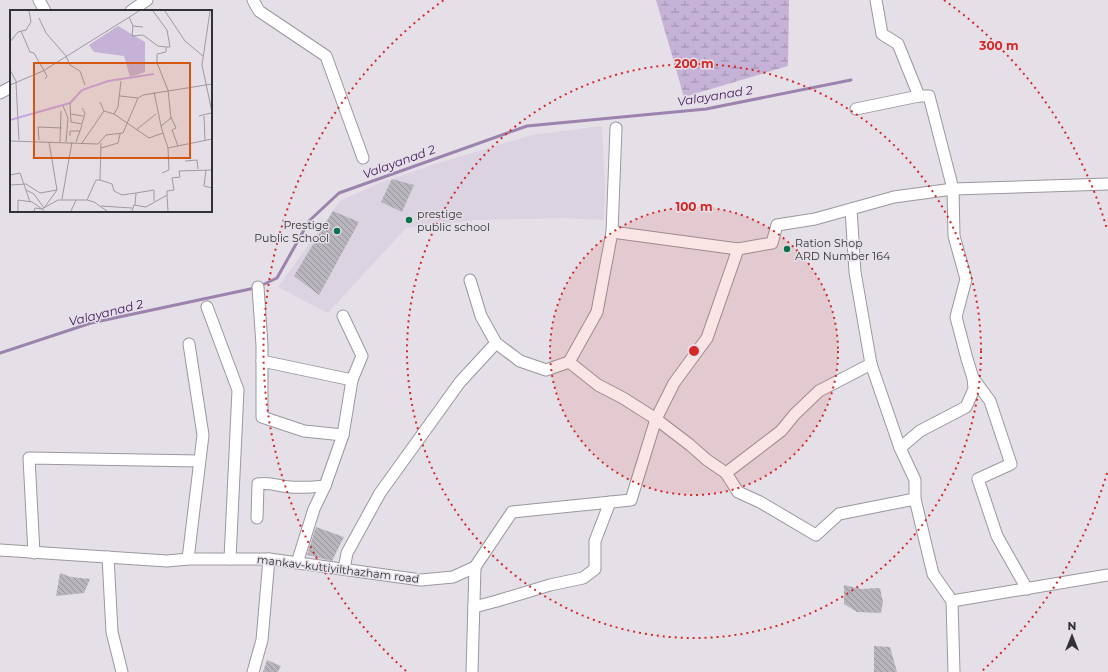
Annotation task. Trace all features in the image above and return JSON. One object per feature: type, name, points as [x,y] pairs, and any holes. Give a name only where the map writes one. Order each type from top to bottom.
[{"type":"street","points":[[39,0],[44,10]]},
{"type":"street","points":[[132,10],[147,0]]},
{"type":"street","points":[[254,0],[259,11],[326,56],[363,158]]},
{"type":"street","points":[[876,0],[882,34],[898,44],[919,96]]},
{"type":"street","points":[[0,93],[10,88]]},
{"type":"street","points":[[856,109],[919,96],[928,96],[954,189],[954,236],[966,279],[956,317],[973,378],[974,389],[966,407],[920,432],[900,448]]},
{"type":"street","points":[[470,280],[481,316],[496,343],[520,361],[546,370],[569,362],[596,312],[612,232],[616,128]]},
{"type":"street","points":[[612,232],[738,250],[772,243],[777,225],[815,219],[894,197],[954,189],[1108,184]]},
{"type":"street","points":[[851,209],[855,272],[871,364],[900,448],[915,480],[915,499],[933,574],[952,601],[954,672]]},
{"type":"street","points":[[472,672],[475,567],[512,512],[630,500],[656,419],[674,383],[707,338],[738,250]]},
{"type":"street","points":[[258,287],[262,361],[262,417],[304,432],[342,435]]},
{"type":"street","points":[[207,307],[238,390],[230,559]]},
{"type":"street","points":[[297,563],[314,509],[325,486],[342,435],[352,380],[362,356],[342,316]]},
{"type":"street","points":[[344,569],[347,553],[380,493],[460,382],[496,343]]},
{"type":"street","points":[[188,559],[203,435],[189,344]]},
{"type":"street","points":[[262,361],[352,380]]},
{"type":"street","points":[[569,362],[598,385],[624,398],[656,419],[726,473],[738,492],[760,502],[816,534],[839,514],[915,499]]},
{"type":"street","points":[[726,473],[782,431],[795,414],[819,391],[871,364]]},
{"type":"street","points":[[973,378],[990,401],[1010,464],[978,479],[997,536],[1027,588]]},
{"type":"street","points":[[34,553],[29,458],[199,462]]},
{"type":"street","points":[[257,518],[258,484],[268,482],[288,487],[325,486]]},
{"type":"street","points":[[474,607],[550,585],[583,578],[595,570],[595,541],[610,502]]},
{"type":"street","name":"mankav-kuttiyilthazham road","points":[[0,550],[167,561],[188,559],[269,559],[421,580],[453,577],[475,567]]},
{"type":"street","points":[[108,557],[112,632],[122,672]]},
{"type":"street","points":[[253,672],[262,640],[269,559]]},
{"type":"street","points":[[952,601],[1108,575]]},
{"type":"shaded area","name":"prestige public school","points":[[602,126],[605,187],[604,220],[564,218],[477,220],[406,228],[328,313],[278,287],[340,201],[380,183],[435,164],[532,135]]},
{"type":"green space","points":[[656,0],[789,0],[788,66],[684,97]]},
{"type":"building","points":[[392,179],[414,185],[402,212],[381,202]]},
{"type":"building","name":"Prestige Public School","points":[[333,211],[359,222],[319,295],[294,276]]},
{"type":"building","points":[[316,527],[344,537],[332,561],[307,555]]},
{"type":"building","points":[[60,573],[71,577],[90,579],[84,593],[56,596]]},
{"type":"building","points":[[844,585],[861,589],[880,588],[883,602],[881,613],[857,612],[844,604]]},
{"type":"building","points":[[874,646],[890,647],[897,672],[874,672]]},
{"type":"building","points":[[267,660],[281,666],[278,672],[263,672]]},
{"type":"waterway","name":"Valayanad 2","points":[[260,286],[277,278],[309,221],[339,193],[527,126],[706,109],[851,80]]},
{"type":"waterway","name":"Valayanad 2","points":[[0,353],[91,323],[255,288]]},
{"type":"place","name":"prestige public school","points":[[409,220]]},
{"type":"place","name":"Prestige Public School","points":[[337,231]]},
{"type":"place","name":"Ration Shop ARD Number 164","points":[[787,249]]}]
